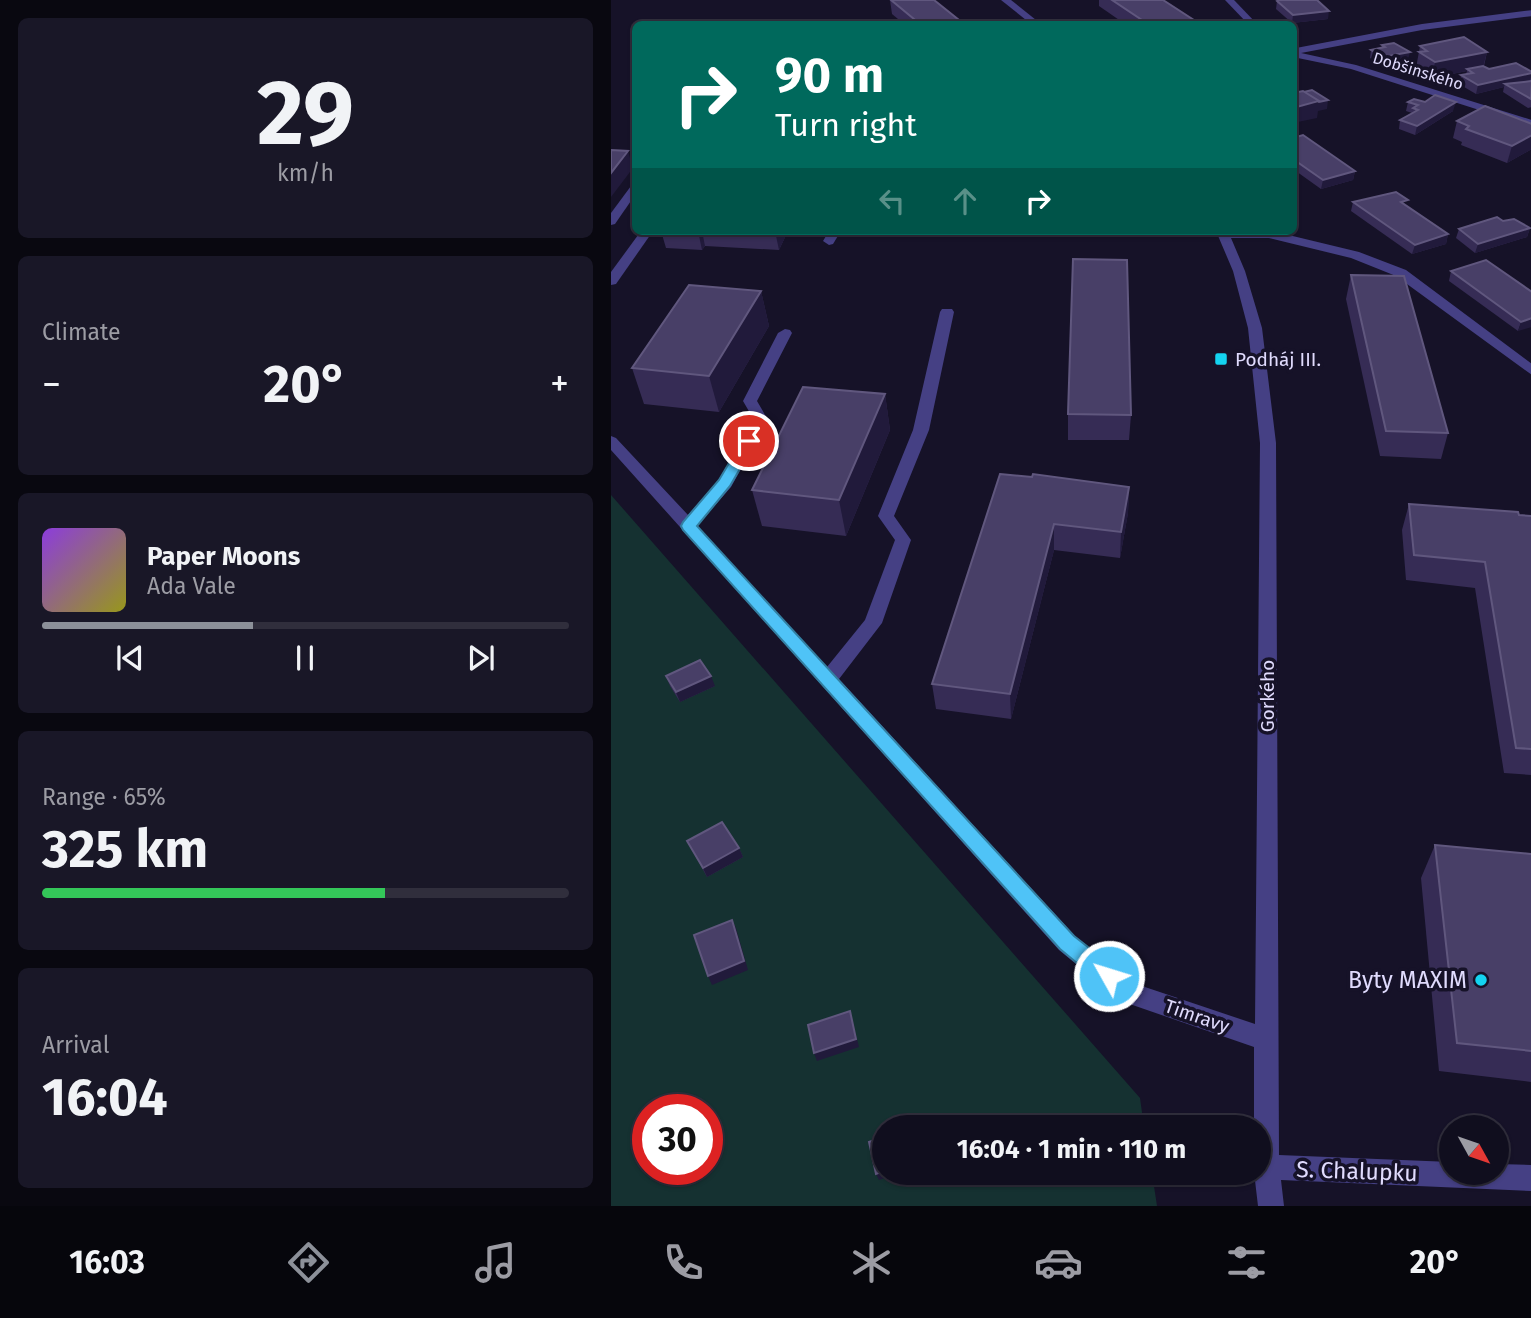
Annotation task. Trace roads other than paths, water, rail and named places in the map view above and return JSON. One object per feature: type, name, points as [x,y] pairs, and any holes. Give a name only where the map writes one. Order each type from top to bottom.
[{"type":"street","points":[[1005,0],[1032,21]]},
{"type":"street","points":[[1229,0],[1250,21]]},
{"type":"street","points":[[1516,7],[1528,13]]},
{"type":"street","points":[[1297,52],[1422,27],[1528,13]]},
{"type":"street","name":"Dobšinského","points":[[1297,54],[1353,67],[1531,124]]},
{"type":"street","points":[[611,221],[632,192]]},
{"type":"street","points":[[611,281],[644,235]]},
{"type":"street","name":"Gorkého","points":[[1223,235],[1239,271],[1255,328],[1268,443],[1266,1115]]},
{"type":"street","points":[[1273,235],[1355,255],[1401,273],[1531,371]]},
{"type":"street","points":[[828,679],[873,623],[903,540],[886,516],[921,430],[947,312]]},
{"type":"street","points":[[688,526],[725,483],[761,420],[750,401],[785,333]]},
{"type":"street","name":"Timravy","points":[[611,441],[1067,943],[1129,993],[1266,1040]]},
{"type":"street","name":"S. Chalupku","points":[[1271,1167],[1531,1178]]},
{"type":"street","name":"Gorkého","points":[[1268,1185],[1271,1206]]},
{"type":"place","name":"Podháj III.","points":[[1221,359]]},
{"type":"place","name":"Byty MAXIM","points":[[1481,980]]}]
